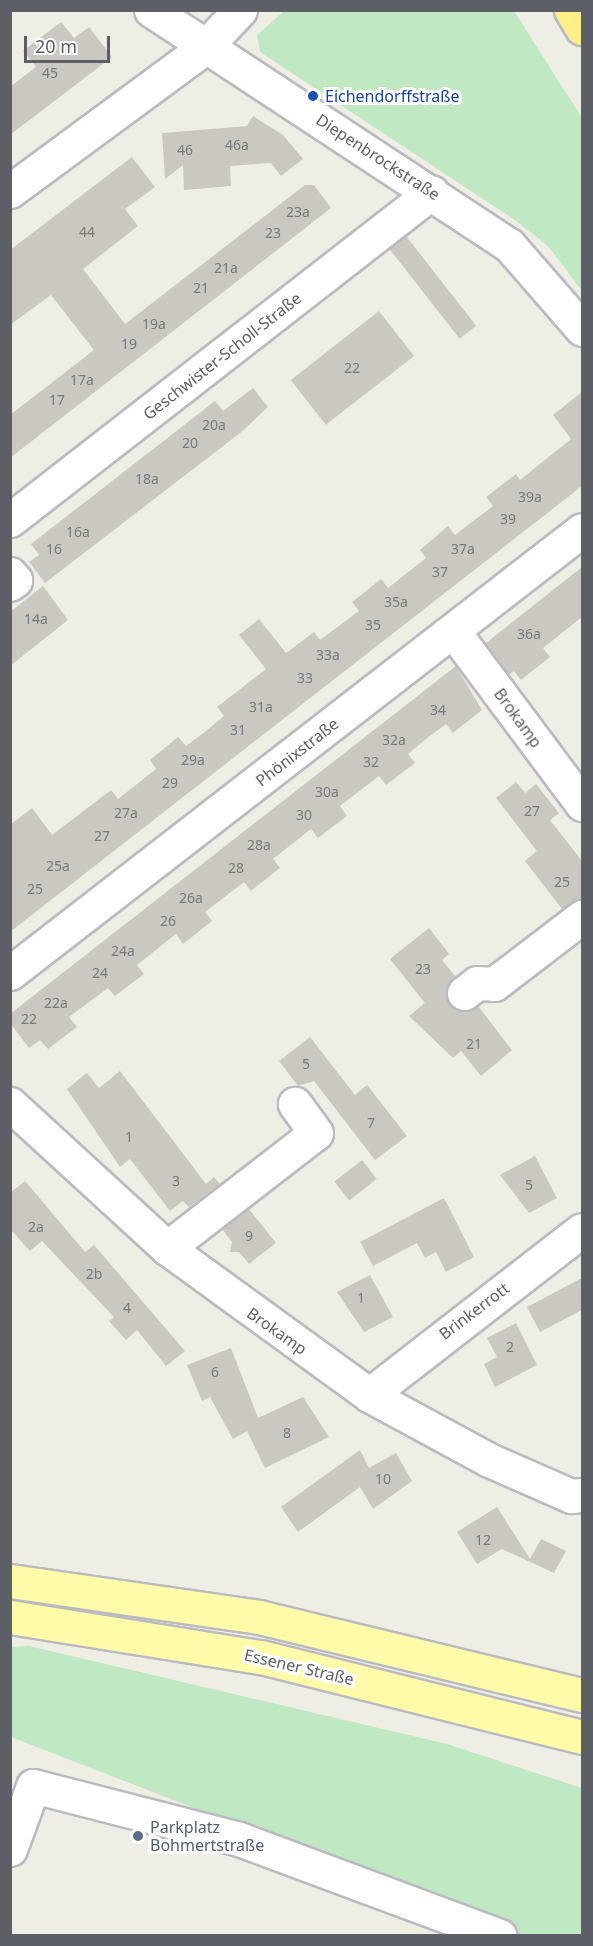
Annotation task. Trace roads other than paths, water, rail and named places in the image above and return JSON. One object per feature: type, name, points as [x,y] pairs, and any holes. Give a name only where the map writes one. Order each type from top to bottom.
[{"type":"highway","points":[[572,10],[582,28]]},
{"type":"main road","points":[[10,1581],[259,1617],[582,1695]]},
{"type":"main road","name":"Essener Straße","points":[[10,1617],[261,1657],[582,1737]]},
{"type":"street","name":"Diepenbrockstraße","points":[[151,10],[204,47],[432,192],[509,245],[582,329]]},
{"type":"street","points":[[10,191],[204,47],[240,10]]},
{"type":"street","name":"Geschwister-Scholl-Straße","points":[[10,520],[432,192]]},
{"type":"street","name":"Phönixstraße","points":[[10,973],[582,530]]},
{"type":"street","points":[[10,574],[15,580],[10,584]]},
{"type":"street","name":"Brokamp","points":[[453,631],[582,804]]},
{"type":"street","points":[[464,993],[477,983],[494,984],[582,917]]},
{"type":"street","name":"Brokamp","points":[[10,1104],[167,1248],[369,1395],[489,1460],[571,1496],[582,1495]]},
{"type":"street","points":[[167,1248],[316,1133],[295,1104]]},
{"type":"street","name":"Brinkerrott","points":[[369,1395],[582,1230]]},
{"type":"street","points":[[10,1849],[33,1786],[239,1839],[500,1935]]},
{"type":"place","name":"Eichendorffstraße","points":[[313,96]]},
{"type":"place","name":"Parkplatz Bohmertstraße","points":[[138,1836]]}]
